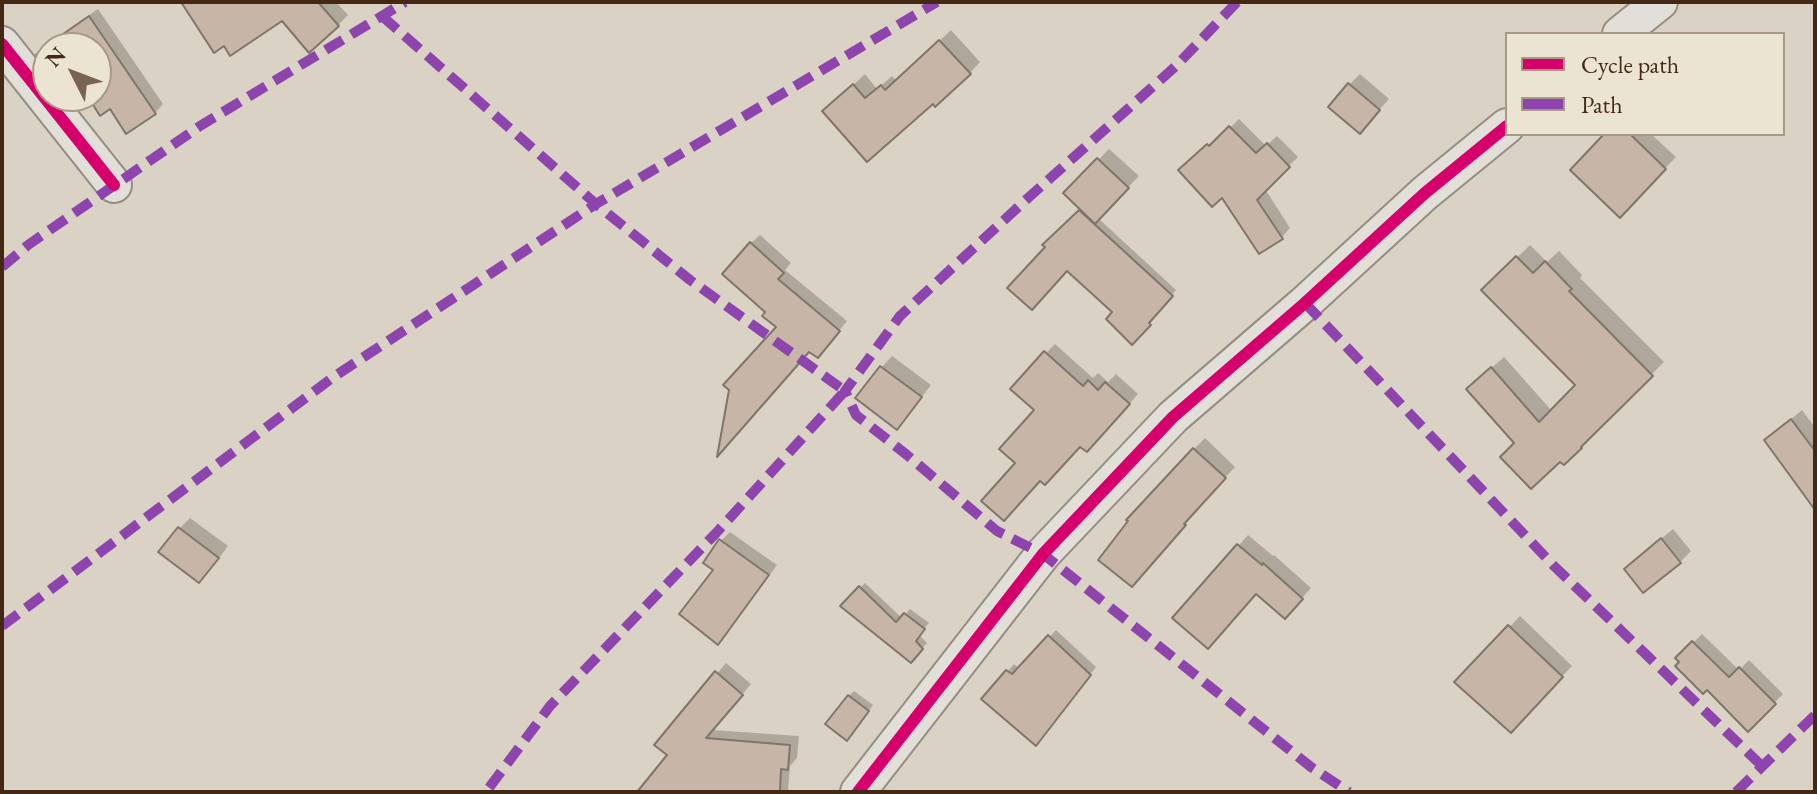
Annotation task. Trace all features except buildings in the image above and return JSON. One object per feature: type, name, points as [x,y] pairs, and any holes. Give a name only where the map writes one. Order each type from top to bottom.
[{"type":"street","points":[[1622,32],[1660,2]]},
{"type":"street","points":[[2,44],[114,185]]},
{"type":"street","points":[[858,792],[1043,554],[1173,417],[1305,303],[1425,193],[1505,128]]},
{"type":"marked path","points":[[2,267],[28,245],[200,126],[405,2]]},
{"type":"marked path","points":[[2,626],[332,378],[596,204],[937,2]]},
{"type":"marked path","points":[[1237,2],[1176,66],[900,316],[845,391],[856,415],[997,531],[1043,554],[1311,767],[1349,792]]},
{"type":"marked path","points":[[382,16],[596,204],[690,280],[845,391],[717,532],[550,706],[486,792]]},
{"type":"marked path","points":[[1305,303],[1554,566],[1762,766]]},
{"type":"marked path","points":[[1736,792],[1815,715]]},
{"type":"cycle path","points":[[2,44],[114,185]]},
{"type":"cycle path","points":[[858,792],[1043,554],[1173,417],[1305,303],[1425,193],[1505,128]]}]
